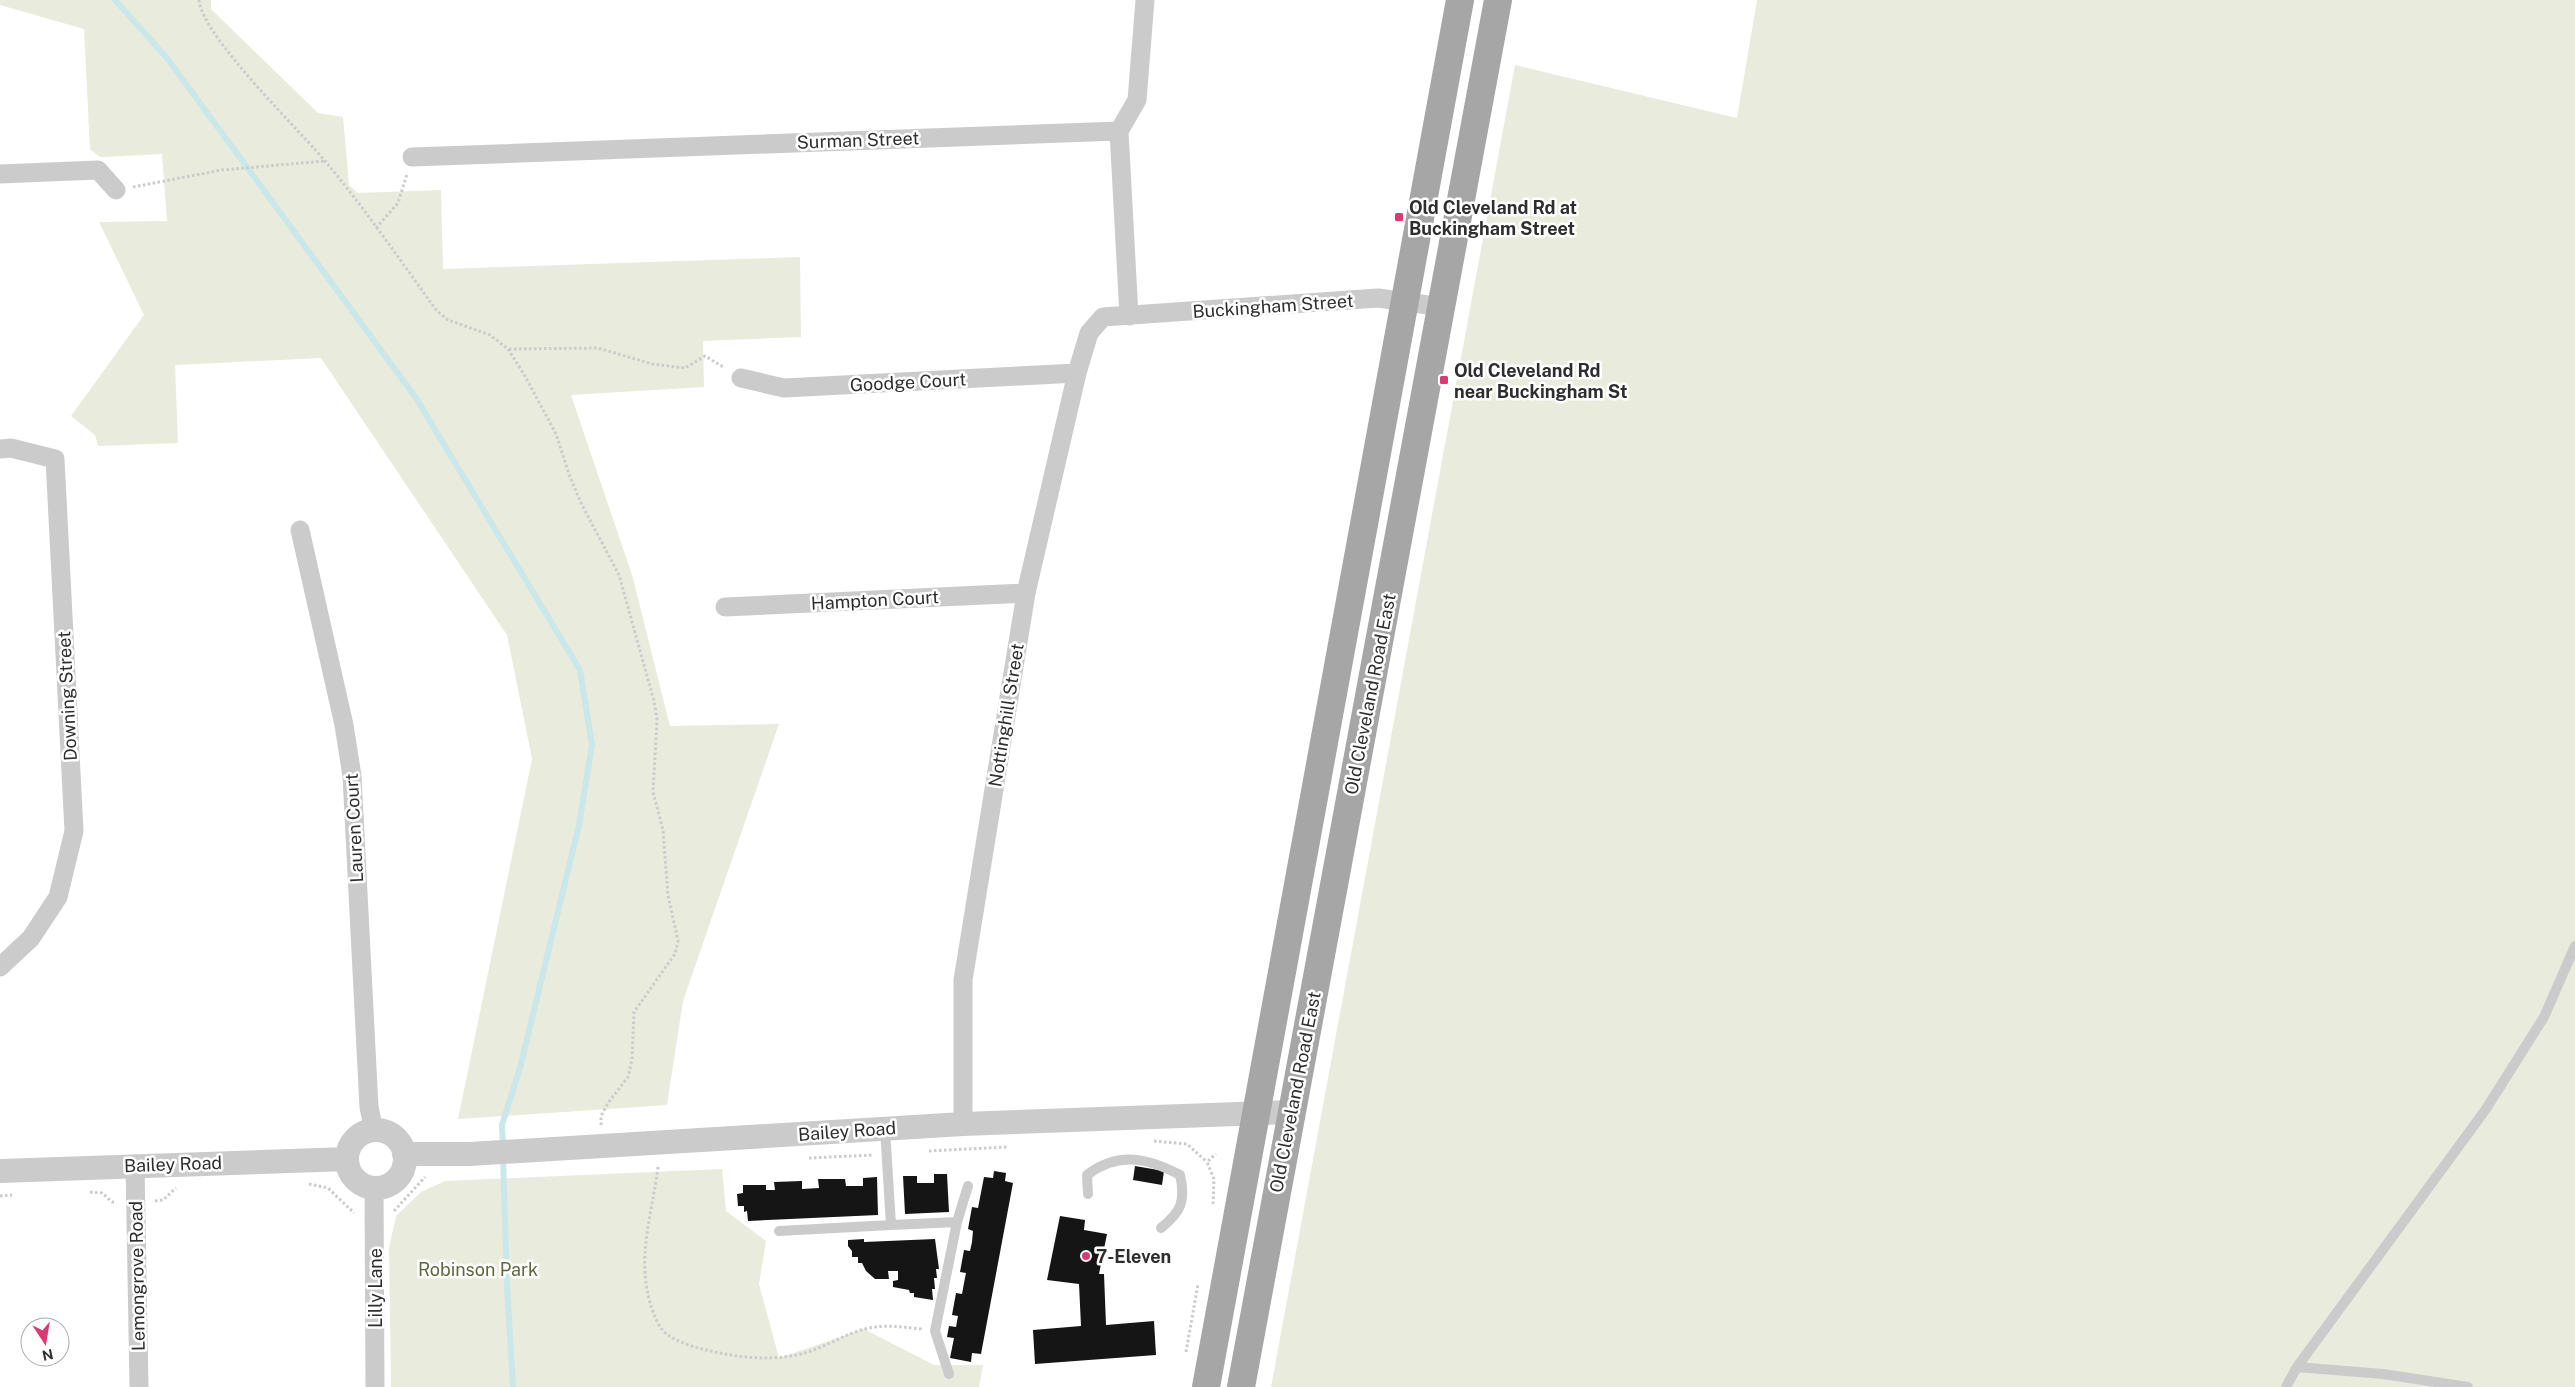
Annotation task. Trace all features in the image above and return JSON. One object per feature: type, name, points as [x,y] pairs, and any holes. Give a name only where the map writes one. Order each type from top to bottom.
[{"type":"main road","name":"Old Cleveland Road East","points":[[1206,1387],[1460,0]]},
{"type":"main road","name":"Old Cleveland Road East","points":[[1241,1387],[1498,0]]},
{"type":"street","points":[[1129,316],[1119,130],[1136,100],[1145,0]]},
{"type":"street","name":"Surman Street","points":[[412,157],[1119,130]]},
{"type":"street","points":[[0,174],[98,170],[116,190]]},
{"type":"street","name":"Buckingham Street","points":[[1104,317],[1378,298],[1442,307]]},
{"type":"street","name":"Nottinghill Street","points":[[963,1124],[963,980],[1026,593],[1076,373],[1089,333],[1104,317]]},
{"type":"street","name":"Goodge Court","points":[[741,378],[784,388],[1076,373]]},
{"type":"street","name":"Downing Street","points":[[0,448],[11,448],[56,459],[74,831],[58,897],[31,938],[0,967]]},
{"type":"street","name":"Lauren Court","points":[[300,530],[344,725],[352,776],[369,1107],[374,1131]]},
{"type":"street","name":"Hampton Court","points":[[725,607],[1026,593]]},
{"type":"street","name":"Bailey Road","points":[[404,1154],[470,1154],[546,1150],[963,1124],[1291,1112]]},
{"type":"street","points":[[374,1131],[390,1134],[404,1154],[404,1162],[398,1178],[391,1184],[374,1188],[358,1182],[348,1168],[347,1159],[352,1143],[358,1137],[374,1131]]},
{"type":"street","name":"Bailey Road","points":[[0,1171],[135,1164],[347,1159]]},
{"type":"street","name":"Lemongrove Road","points":[[135,1164],[139,1387]]},
{"type":"street","name":"Lilly Lane","points":[[374,1188],[375,1387]]},
{"type":"lane","points":[[2286,1387],[2296,1367],[2486,1109],[2544,1017],[2575,946]]},
{"type":"lane","points":[[885,1129],[891,1225]]},
{"type":"lane","points":[[1088,1194],[1087,1174],[1102,1164],[1124,1159],[1158,1164],[1180,1176],[1184,1194],[1176,1217],[1161,1228]]},
{"type":"lane","points":[[950,1374],[934,1331],[957,1222],[968,1186]]},
{"type":"lane","points":[[778,1231],[957,1222]]},
{"type":"lane","points":[[2296,1367],[2383,1374],[2468,1387]]},
{"type":"path","points":[[199,0],[209,27],[325,161],[438,311],[448,320],[490,335],[508,349],[556,434],[570,477],[582,505],[619,575],[654,701],[657,720],[653,792],[663,830],[668,895],[678,941],[675,954],[634,1012],[628,1077],[601,1116],[600,1146]]},
{"type":"path","points":[[376,228],[398,203],[412,157]]},
{"type":"path","points":[[116,190],[222,170],[325,161]]},
{"type":"path","points":[[508,349],[598,348],[652,364],[685,368],[705,356],[741,378]]},
{"type":"path","points":[[1150,1141],[1187,1144],[1207,1162],[1214,1179],[1212,1211]]},
{"type":"path","points":[[801,1158],[1014,1146]]},
{"type":"path","points":[[1207,1162],[1216,1154]]},
{"type":"path","points":[[649,1167],[668,1166]]},
{"type":"path","points":[[658,1167],[643,1255],[645,1288],[654,1316],[667,1334],[700,1348],[728,1355],[759,1358],[800,1354],[831,1344],[864,1329],[893,1325],[934,1331]]},
{"type":"path","points":[[304,1183],[328,1188],[355,1214],[391,1214],[423,1177],[431,1175]]},
{"type":"path","points":[[83,1192],[102,1193],[112,1202],[135,1202],[164,1200],[176,1188],[186,1186]]},
{"type":"path","points":[[0,1196],[18,1195]]},
{"type":"path","points":[[1184,1360],[1200,1276]]},
{"type":"green space","points":[[0,0],[211,0],[211,9],[318,113],[343,117],[349,185],[358,193],[441,190],[443,269],[800,257],[801,337],[703,341],[704,387],[571,395],[633,578],[670,726],[779,724],[683,1001],[667,1105],[458,1119],[532,759],[507,635],[321,358],[175,365],[178,443],[98,446],[95,435],[71,416],[144,315],[99,222],[167,221],[162,154],[100,157],[90,149],[84,29],[0,5]]},
{"type":"green space","points":[[1757,0],[2575,0],[2575,1387],[1271,1387],[1515,65],[1737,118]]},
{"type":"green space","name":"Robinson Park","points":[[722,1169],[726,1211],[766,1241],[759,1284],[779,1358],[864,1329],[934,1365],[983,1365],[979,1387],[391,1387],[389,1248],[396,1216],[421,1192],[445,1181]]},
{"type":"building","points":[[1135,1166],[1164,1171],[1162,1185],[1133,1180]]},
{"type":"building","points":[[994,1171],[1006,1173],[1005,1181],[1013,1183],[981,1354],[972,1353],[971,1362],[950,1358],[954,1338],[947,1337],[949,1326],[956,1327],[958,1316],[952,1315],[956,1293],[962,1294],[966,1273],[960,1272],[964,1250],[970,1251],[972,1242],[973,1231],[968,1229],[972,1207],[978,1208],[984,1177],[993,1178]]},
{"type":"building","points":[[934,1174],[947,1174],[949,1212],[905,1214],[903,1176],[917,1176],[917,1183],[934,1183]]},
{"type":"building","points":[[877,1177],[878,1215],[748,1221],[747,1211],[744,1212],[744,1206],[738,1206],[737,1194],[743,1193],[743,1185],[766,1185],[766,1190],[775,1190],[774,1182],[802,1181],[802,1189],[819,1188],[818,1179],[845,1179],[846,1186],[863,1186],[863,1178]]},
{"type":"building","points":[[1060,1216],[1085,1220],[1084,1230],[1107,1234],[1099,1274],[1104,1274],[1106,1325],[1154,1321],[1156,1355],[1035,1364],[1033,1330],[1081,1326],[1079,1284],[1047,1280]]},
{"type":"building","points":[[864,1239],[864,1242],[935,1239],[939,1269],[936,1269],[937,1278],[934,1278],[933,1300],[914,1297],[914,1293],[910,1293],[909,1290],[893,1287],[893,1281],[898,1280],[898,1271],[888,1271],[889,1279],[875,1279],[866,1271],[862,1263],[858,1263],[858,1257],[852,1257],[852,1251],[848,1246],[848,1240]]},
{"type":"waterway","points":[[115,0],[167,58],[416,398],[580,670],[592,745],[579,825],[520,1068],[502,1125],[503,1147]]},
{"type":"waterway","points":[[503,1157],[507,1286],[513,1387]]},
{"type":"place","name":"Old Cleveland Rd at Buckingham Street","points":[[1399,217]]},
{"type":"place","name":"Old Cleveland Rd near Buckingham St","points":[[1444,380]]},
{"type":"place","name":"7-Eleven","points":[[1086,1256]]}]
